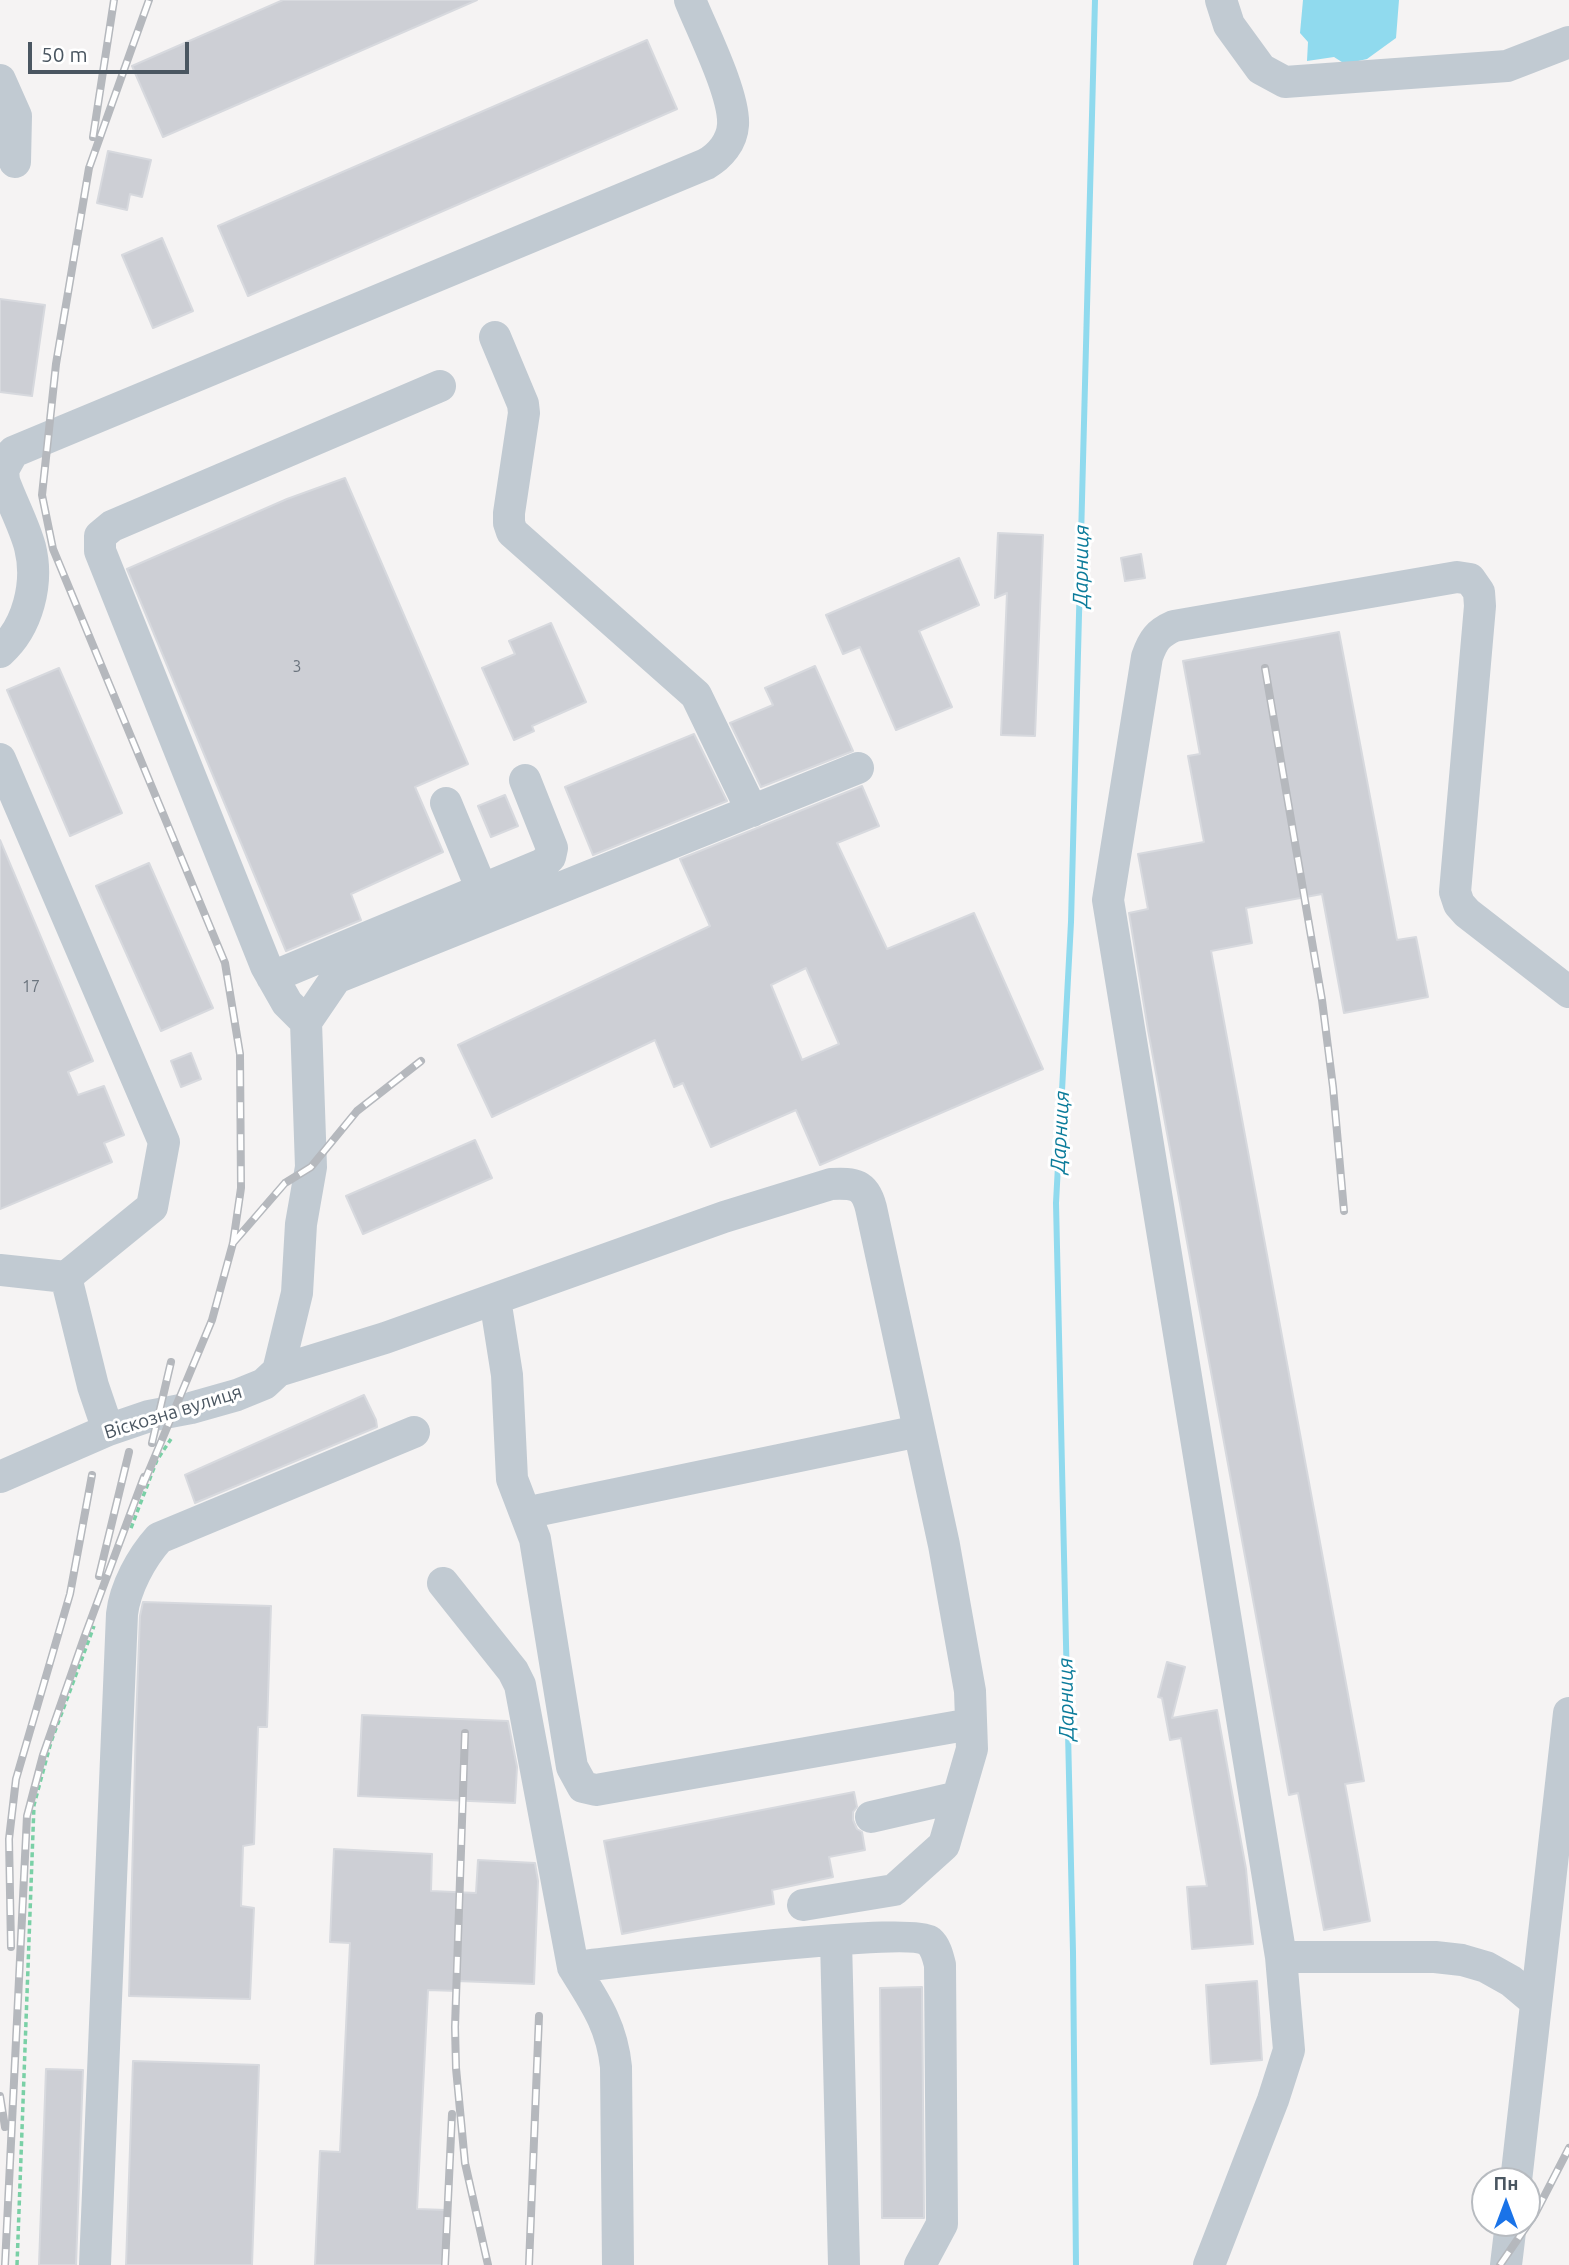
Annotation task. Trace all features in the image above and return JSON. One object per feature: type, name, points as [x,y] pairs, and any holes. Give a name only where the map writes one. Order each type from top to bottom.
[{"type":"street","points":[[0,652],[23,621],[33,587],[30,548],[4,481],[6,460],[13,452],[706,164],[719,156],[729,141],[733,126],[732,107],[690,0]]},
{"type":"street","points":[[1221,0],[1230,25],[1261,69],[1285,82],[1507,66],[1569,42]]},
{"type":"street","points":[[0,80],[16,116],[15,162]]},
{"type":"street","points":[[495,337],[523,404],[524,413],[509,513],[512,532],[696,695],[752,811]]},
{"type":"street","points":[[306,1022],[287,1003],[256,940],[100,551],[100,536],[112,526],[440,386]]},
{"type":"street","points":[[1209,2265],[1289,2050],[1281,1957],[1108,900],[1147,657],[1160,632],[1174,626],[1457,577],[1470,579],[1479,592],[1480,606],[1454,892],[1467,913],[1569,992]]},
{"type":"street","points":[[0,759],[164,1142],[152,1207],[66,1276],[0,1270]]},
{"type":"street","points":[[278,1371],[297,1293],[301,1224],[311,1167],[306,1022],[336,978],[858,768]]},
{"type":"street","points":[[272,977],[543,864],[550,857],[552,848],[525,780]]},
{"type":"street","points":[[446,803],[482,890]]},
{"type":"street","name":"Віскозна вулиця","points":[[0,1476],[108,1430],[149,1416],[237,1395],[264,1384],[278,1371],[385,1338],[723,1217],[831,1184],[846,1183],[861,1188],[868,1196],[871,1208],[944,1545],[970,1691],[972,1749],[944,1845],[894,1890],[803,1905]]},
{"type":"street","points":[[66,1276],[93,1386],[108,1430]]},
{"type":"street","points":[[495,1299],[508,1375],[512,1479],[535,1539],[572,1767],[583,1787],[596,1790],[971,1724]]},
{"type":"street","points":[[525,1513],[919,1431]]},
{"type":"street","points":[[95,2265],[121,1614],[125,1596],[147,1553],[159,1538],[414,1432]]},
{"type":"street","points":[[443,1583],[513,1671],[520,1685],[573,1968],[600,2008],[614,2043],[617,2067],[618,2265]]},
{"type":"street","points":[[1518,2167],[1536,2001],[1557,1926],[1569,1713]]},
{"type":"street","points":[[871,1817],[958,1797]]},
{"type":"street","points":[[573,1968],[836,1940],[913,1937],[928,1941],[936,1951],[940,1965],[942,2224],[920,2265]]},
{"type":"street","points":[[836,1940],[844,2265]]},
{"type":"street","points":[[1281,1957],[1435,1957],[1462,1960],[1486,1967],[1536,2001]]},
{"type":"street","points":[[1506,2265],[1509,2237]]},
{"type":"path","points":[[128,1537],[157,1460],[191,1408]]},
{"type":"path","points":[[17,2265],[34,1805],[51,1742],[94,1627]]},
{"type":"water","points":[[1303,0],[1399,0],[1396,38],[1367,59],[1345,64],[1334,57],[1307,61],[1308,42],[1300,33]]},
{"type":"building","points":[[283,0],[477,0],[163,137],[132,66]]},
{"type":"building","points":[[647,40],[677,109],[248,296],[218,226]]},
{"type":"building","points":[[108,151],[151,160],[142,197],[130,194],[127,210],[97,203]]},
{"type":"building","points":[[162,238],[193,311],[153,328],[122,255]]},
{"type":"building","points":[[0,299],[45,305],[32,396],[0,392]]},
{"type":"building","points":[[345,478],[468,764],[415,787],[443,852],[351,894],[361,920],[286,951],[127,569],[287,499]]},
{"type":"building","points":[[998,533],[1043,535],[1035,736],[1001,735],[1007,593],[995,598]]},
{"type":"building","points":[[1141,554],[1145,578],[1125,581],[1121,558]]},
{"type":"building","points":[[959,558],[979,605],[919,631],[952,707],[896,730],[860,647],[843,654],[826,615]]},
{"type":"building","points":[[551,623],[586,702],[532,726],[534,731],[514,740],[482,668],[515,654],[509,641]]},
{"type":"building","points":[[1339,632],[1397,940],[1416,937],[1428,997],[1344,1013],[1322,894],[1246,908],[1252,943],[1211,951],[1364,1781],[1345,1784],[1370,1921],[1324,1930],[1298,1793],[1289,1795],[1148,1030],[1129,913],[1148,909],[1138,854],[1204,842],[1188,756],[1200,754],[1183,661]]},
{"type":"building","points":[[815,666],[853,751],[761,787],[730,723],[773,705],[765,688]]},
{"type":"building","points":[[59,668],[122,813],[70,836],[7,690]]},
{"type":"building","points":[[694,734],[727,801],[593,855],[565,787]]},
{"type":"building","points":[[862,786],[879,826],[837,843],[887,949],[974,913],[1043,1069],[820,1165],[796,1110],[711,1147],[683,1083],[674,1087],[655,1040],[492,1117],[458,1045],[710,926],[680,859]],"holes":[[[806,968],[839,1044],[802,1060],[771,985]]]},
{"type":"building","points":[[505,795],[518,826],[491,837],[478,806]]},
{"type":"building","points":[[0,840],[93,1061],[68,1072],[78,1095],[104,1086],[124,1135],[104,1143],[112,1162],[0,1209]]},
{"type":"building","points":[[149,863],[213,1008],[161,1031],[96,886]]},
{"type":"building","points":[[191,1053],[201,1079],[181,1087],[171,1061]]},
{"type":"building","points":[[475,1140],[492,1178],[363,1234],[346,1196]]},
{"type":"building","points":[[364,1395],[377,1427],[195,1503],[185,1475]]},
{"type":"building","points":[[143,1602],[271,1606],[267,1727],[258,1727],[254,1844],[243,1846],[241,1906],[254,1908],[250,1999],[129,1996],[136,1723],[140,1616]]},
{"type":"building","points":[[1167,1662],[1185,1667],[1172,1718],[1217,1710],[1246,1869],[1253,1944],[1192,1949],[1187,1887],[1207,1886],[1181,1738],[1170,1740],[1162,1698],[1158,1697]]},
{"type":"building","points":[[362,1715],[508,1721],[517,1767],[515,1803],[358,1796]]},
{"type":"building","points":[[854,1792],[857,1807],[853,1812],[853,1820],[857,1829],[862,1832],[865,1850],[829,1857],[833,1877],[772,1890],[774,1904],[622,1934],[604,1841]]},
{"type":"building","points":[[334,1849],[432,1854],[431,1891],[476,1893],[478,1860],[535,1863],[538,1881],[534,1984],[457,1981],[457,1991],[428,1990],[417,2209],[446,2210],[444,2265],[315,2265],[320,2151],[340,2152],[350,1943],[330,1942]]},
{"type":"building","points":[[1257,1981],[1262,2060],[1211,2064],[1206,1985]]},
{"type":"building","points":[[922,1987],[924,2218],[882,2218],[880,1988]]},
{"type":"building","points":[[133,2061],[259,2065],[252,2265],[126,2265]]},
{"type":"building","points":[[46,2069],[83,2070],[76,2265],[39,2265]]},
{"type":"waterway","name":"Дарниця","points":[[1076,2265],[1073,1952],[1056,1203],[1071,922],[1095,0]]},
{"type":"railway","points":[[93,137],[114,0]]},
{"type":"railway","points":[[143,1485],[212,1320],[233,1243],[241,1188],[240,1054],[225,963],[53,549],[42,495],[56,364],[89,168],[149,0]]},
{"type":"railway","points":[[1265,668],[1322,1000],[1344,1211]]},
{"type":"railway","points":[[233,1243],[285,1183],[311,1167],[357,1111],[421,1061]]},
{"type":"railway","points":[[152,1443],[171,1362]]},
{"type":"railway","points":[[99,1576],[129,1452]]},
{"type":"railway","points":[[11,1947],[9,1839],[16,1779],[70,1594],[92,1475]]},
{"type":"railway","points":[[5,2265],[27,1816],[43,1755],[144,1477]]},
{"type":"railway","points":[[465,1733],[455,2027],[456,2068],[465,2163],[488,2265]]},
{"type":"railway","points":[[529,2265],[539,2016]]},
{"type":"railway","points":[[0,2096],[5,2127]]},
{"type":"railway","points":[[445,2265],[452,2114]]},
{"type":"railway","points":[[1500,2265],[1535,2214],[1569,2148]]}]
